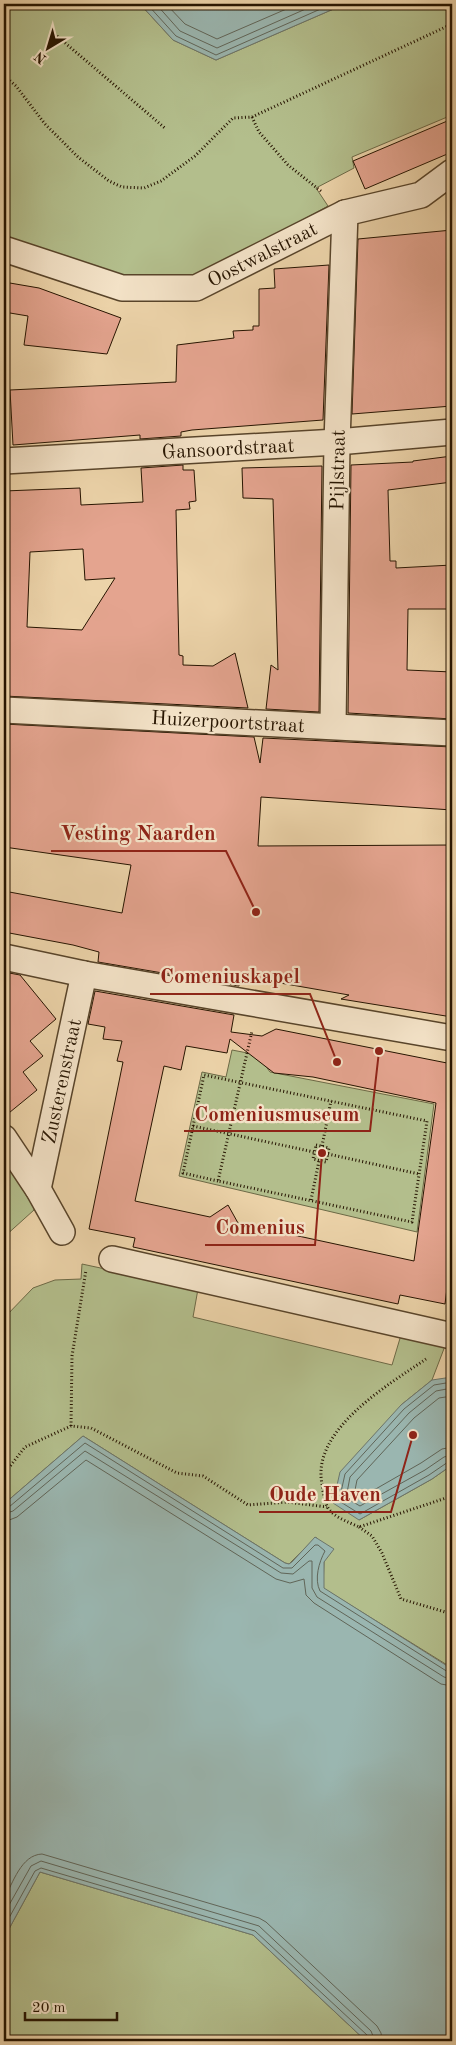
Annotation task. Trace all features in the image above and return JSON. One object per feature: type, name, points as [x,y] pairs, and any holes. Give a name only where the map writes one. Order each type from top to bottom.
[{"type":"street","points":[[421,195],[452,172]]},
{"type":"street","points":[[421,195],[452,198]]},
{"type":"street","name":"Oostwalstraat","points":[[4,249],[122,288],[196,288],[345,213],[421,195]]},
{"type":"street","name":"Pijlstraat","points":[[333,726],[337,442],[345,213]]},
{"type":"street","name":"Gansoordstraat","points":[[4,461],[337,442],[452,432]]},
{"type":"street","name":"Huizerpoortstraat","points":[[4,710],[452,733]]},
{"type":"street","points":[[4,957],[84,974],[452,1038]]},
{"type":"street","name":"Zusterenstraat","points":[[38,1188],[84,974]]},
{"type":"street","points":[[4,1138],[38,1188],[62,1232]]},
{"type":"street","points":[[112,1259],[452,1336]]},
{"type":"path","points":[[4,67],[5,78],[16,86],[45,124],[78,157],[109,181],[122,187],[144,188],[160,181],[195,156],[233,118],[252,117],[452,24]]},
{"type":"path","points":[[57,36],[166,129]]},
{"type":"path","points":[[252,117],[260,132],[288,165],[307,179]]},
{"type":"path","points":[[218,1181],[247,1052]]},
{"type":"path","points":[[204,1075],[331,1101],[427,1121],[412,1222],[183,1173],[204,1075]]},
{"type":"path","points":[[322,1146],[331,1101]]},
{"type":"path","points":[[193,1126],[314,1152]]},
{"type":"path","points":[[316,1145],[329,1148],[326,1162],[313,1159],[314,1152],[316,1145]]},
{"type":"path","points":[[328,1154],[419,1174]]},
{"type":"path","points":[[311,1200],[319,1161]]},
{"type":"path","points":[[71,1426],[72,1356],[87,1261]]},
{"type":"path","points":[[327,1507],[319,1472],[326,1448],[366,1401],[429,1357]]},
{"type":"path","points":[[4,1474],[25,1447],[71,1426],[91,1428],[177,1473],[203,1476],[248,1505],[287,1502],[327,1507],[340,1518],[372,1536],[382,1553],[401,1599],[452,1614]]},
{"type":"path","points":[[359,1527],[452,1496]]},
{"type":"green space","points":[[4,4],[140,4],[173,40],[216,60],[345,4],[452,4],[452,115],[352,157],[354,168],[316,188],[328,206],[193,280],[125,281],[4,235]]},
{"type":"green space","points":[[232,1050],[258,1055],[270,1072],[434,1104],[417,1232],[179,1176],[202,1072],[226,1077]]},
{"type":"green space","points":[[4,1152],[34,1196],[34,1210],[4,1237]]},
{"type":"green space","points":[[82,1264],[198,1289],[193,1317],[392,1365],[401,1335],[445,1346],[432,1380],[401,1405],[359,1520],[432,1479],[452,1465],[452,1668],[323,1588],[324,1562],[316,1537],[289,1564],[285,1563],[83,1436],[4,1504],[4,1318],[33,1288],[55,1280],[81,1279]]},
{"type":"green space","points":[[40,1872],[253,1935],[366,2041],[4,2041],[4,1938]]},
{"type":"water","points":[[140,4],[345,4],[216,60],[173,40]]},
{"type":"water","points":[[452,1377],[452,1465],[432,1479],[359,1520],[333,1503],[340,1472],[401,1405],[432,1380]]},
{"type":"water","points":[[83,1436],[285,1563],[289,1564],[292,1562],[315,1537],[334,1549],[324,1562],[324,1588],[452,1669],[452,2041],[366,2041],[253,1935],[40,1872],[4,1938],[4,1504]]},
{"type":"building","points":[[452,119],[452,152],[365,189],[353,161]]},
{"type":"building","points":[[452,230],[452,406],[352,414],[358,239]]},
{"type":"building","points":[[329,265],[323,420],[192,430],[181,432],[181,436],[140,439],[140,435],[13,445],[10,390],[176,382],[177,345],[234,338],[233,331],[253,330],[253,326],[259,326],[259,289],[275,288],[274,269]]},
{"type":"building","points":[[4,282],[39,288],[121,318],[107,354],[24,345],[28,316],[4,312]]},
{"type":"building","points":[[452,456],[452,482],[388,490],[390,561],[396,561],[396,568],[452,565],[452,609],[408,609],[407,670],[452,672],[452,719],[348,713],[351,465],[413,462]]},
{"type":"building","points":[[183,465],[183,470],[194,470],[196,501],[189,502],[190,509],[176,510],[179,655],[183,656],[183,665],[213,666],[235,653],[248,708],[4,696],[6,542],[4,542],[4,491],[80,488],[81,505],[143,502],[141,468]],"holes":[[[83,549],[85,580],[115,578],[82,630],[27,627],[30,552]]]},
{"type":"building","points":[[322,466],[319,712],[266,709],[271,665],[278,670],[273,499],[243,498],[242,468]]},
{"type":"building","points":[[4,724],[254,737],[260,763],[263,738],[452,747],[452,810],[261,797],[258,846],[452,845],[452,1017],[341,999],[349,995],[240,976],[239,986],[98,962],[99,952],[4,932],[4,891],[122,913],[131,865],[4,847]]},
{"type":"building","points":[[4,972],[20,975],[56,1019],[30,1041],[43,1056],[23,1072],[37,1090],[4,1117]]},
{"type":"building","points":[[95,991],[234,1015],[231,1032],[262,1036],[276,1029],[452,1064],[452,1248],[445,1304],[400,1295],[398,1304],[133,1247],[135,1238],[89,1229],[123,1062],[117,1061],[122,1041],[103,1039],[105,1027],[88,1024]],"holes":[[[230,1039],[274,1073],[313,1077],[436,1103],[414,1261],[238,1223],[228,1205],[210,1217],[135,1201],[164,1066],[181,1070],[186,1046],[227,1053]]]},
{"type":"place","name":"Vesting Naarden","points":[[256,912]]},
{"type":"place","name":"Comeniusmuseum","points":[[379,1051]]},
{"type":"place","name":"Comeniuskapel","points":[[337,1062]]},
{"type":"place","name":"Comenius","points":[[322,1153]]},
{"type":"place","name":"Oude Haven","points":[[413,1435]]}]
